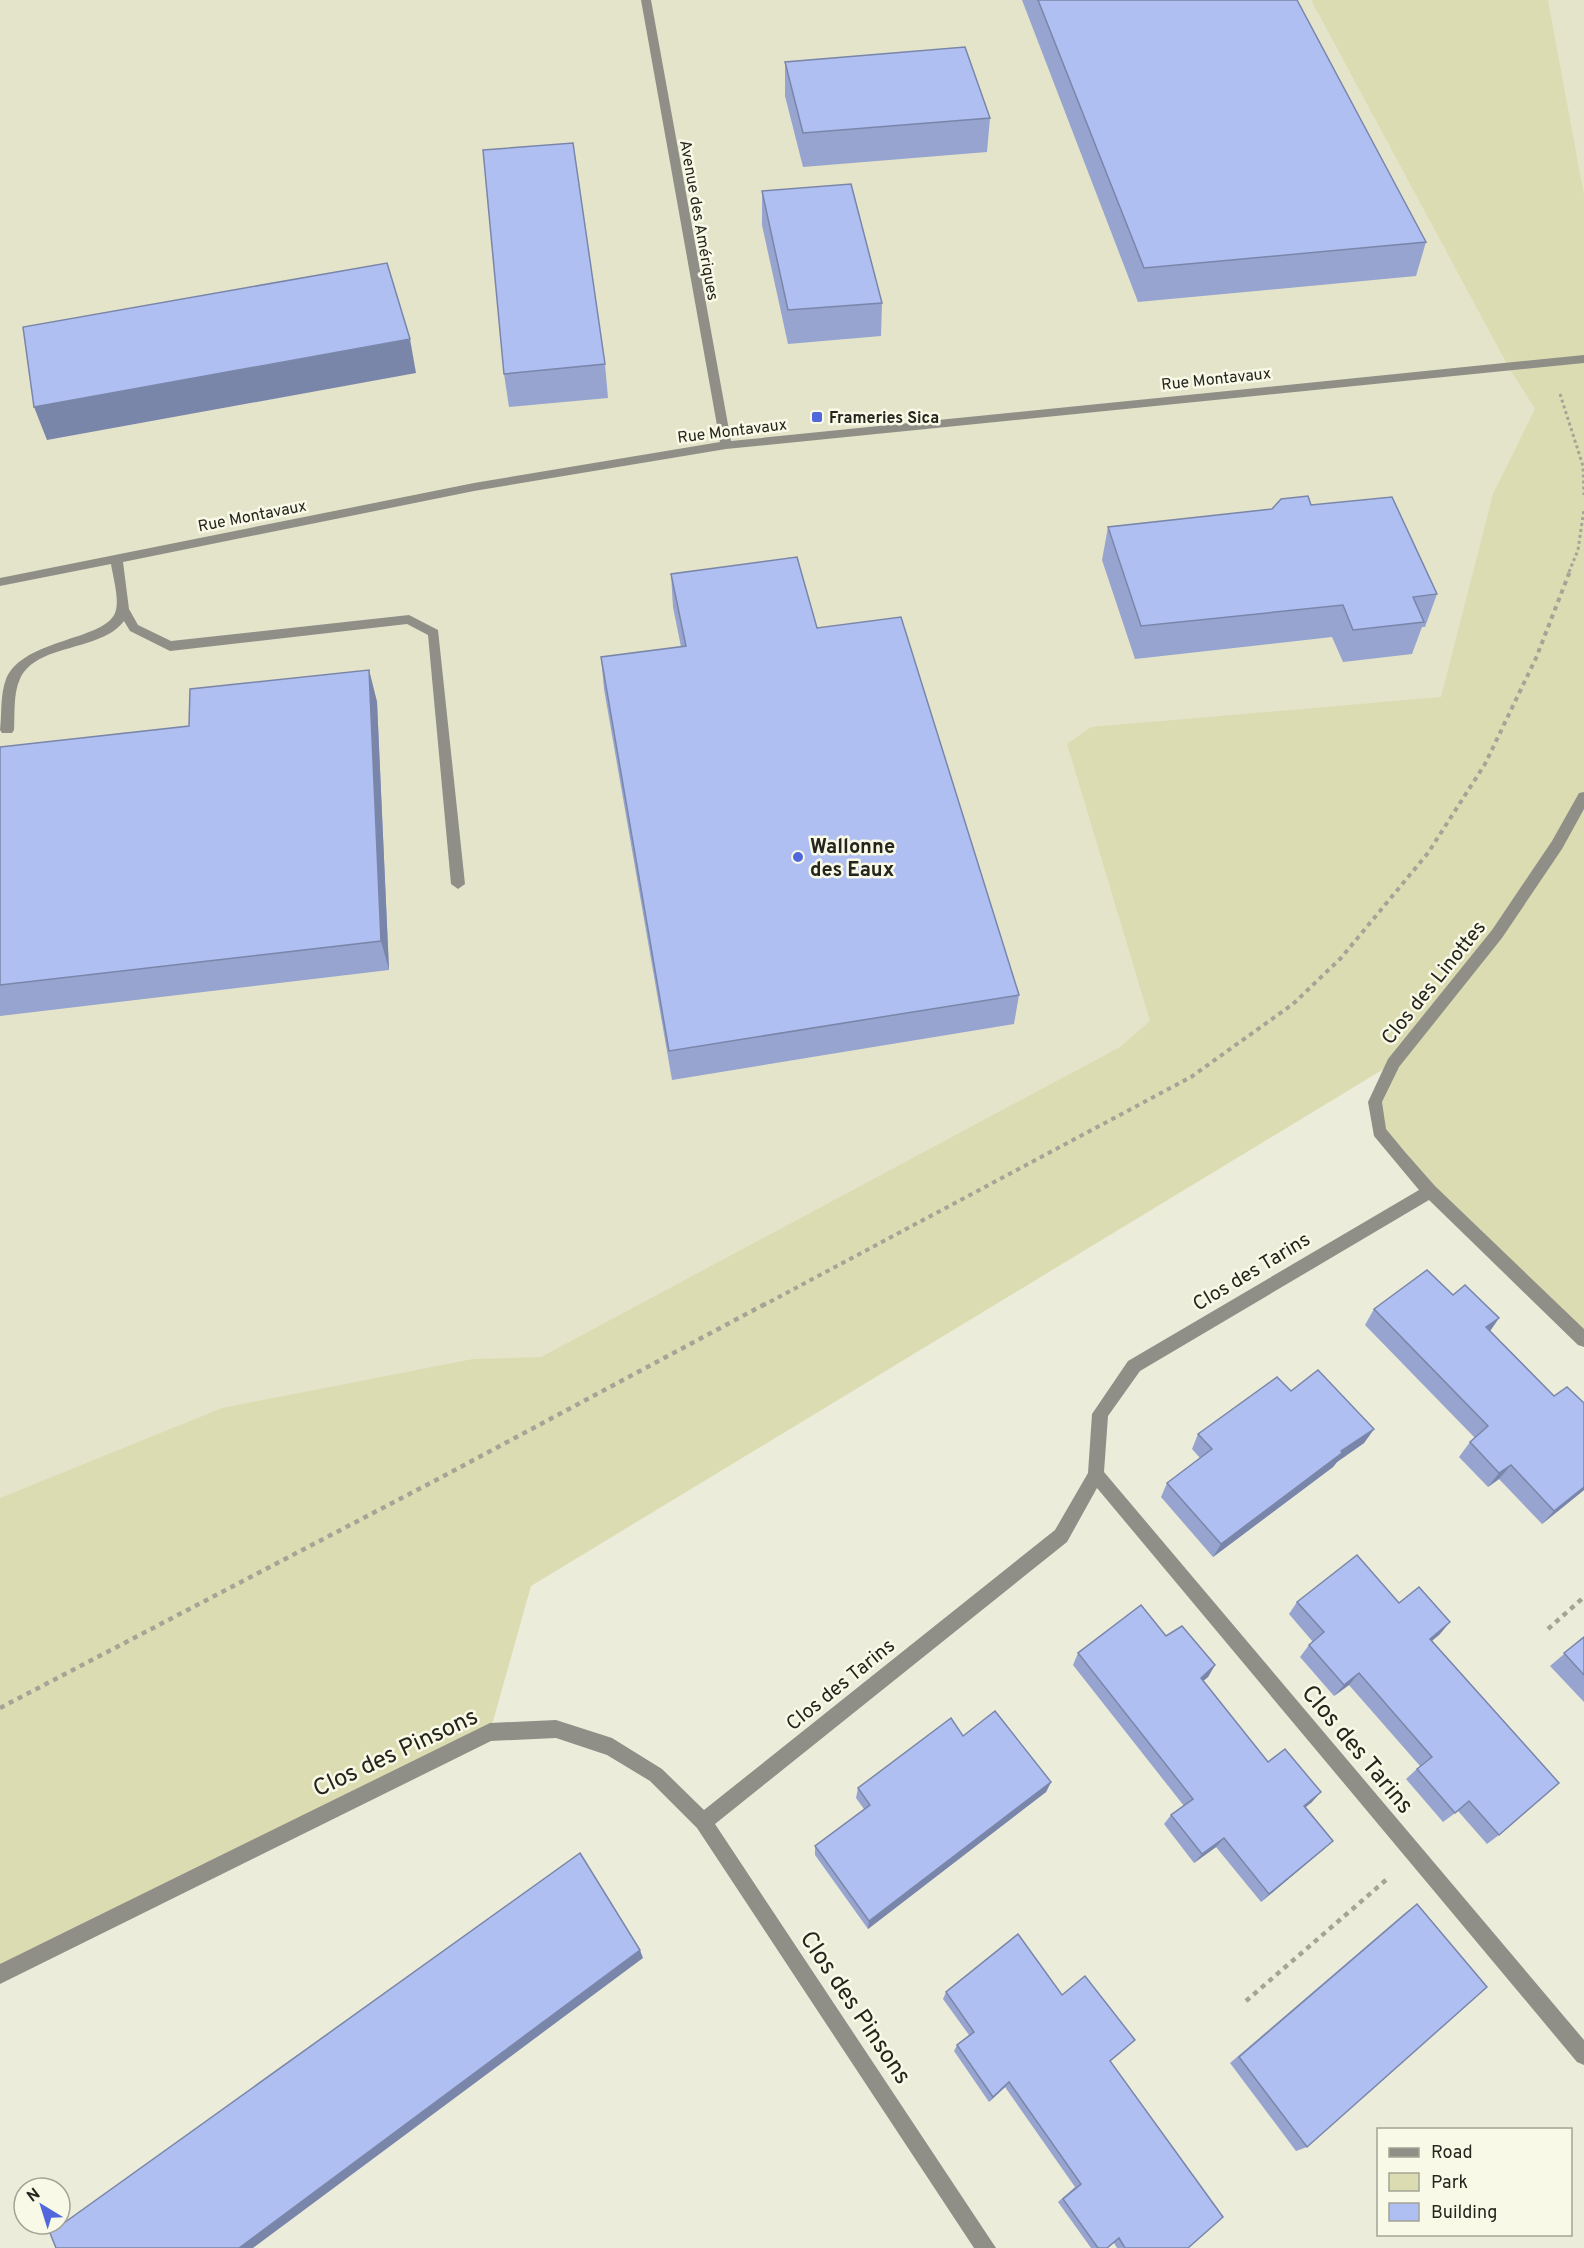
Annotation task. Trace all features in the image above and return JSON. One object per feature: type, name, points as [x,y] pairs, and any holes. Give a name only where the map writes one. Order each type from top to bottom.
[{"type":"street","name":"Avenue des Amériques","points":[[646,0],[726,446]]},
{"type":"street","name":"Rue Montavaux","points":[[0,582],[474,487],[726,446],[1584,359]]},
{"type":"street","points":[[117,559],[123,609],[134,628],[170,646],[387,620],[409,620],[434,633],[458,884]]},
{"type":"street","points":[[7,730],[14,678],[25,664],[55,648],[104,630],[117,622],[123,609]]},
{"type":"street","name":"Clos des Linottes","points":[[1584,797],[1557,845],[1497,934],[1393,1063],[1375,1102],[1379,1131],[1430,1191],[1584,1340]]},
{"type":"street","name":"Clos des Tarins","points":[[703,1822],[1061,1536],[1096,1474],[1100,1414],[1134,1366],[1430,1191]]},
{"type":"street","name":"Clos des Tarins","points":[[1096,1474],[1584,2055]]},
{"type":"street","name":"Clos des Pinsons","points":[[0,1974],[490,1732],[556,1729],[612,1747],[656,1775],[703,1822],[986,2248]]},
{"type":"path","points":[[1550,362],[1583,466],[1584,495]]},
{"type":"path","points":[[0,1708],[440,1478],[1191,1077],[1293,1004],[1341,958],[1428,853],[1485,764],[1536,658],[1578,549],[1584,509]]},
{"type":"path","points":[[1548,1629],[1584,1597]]},
{"type":"path","points":[[1246,2001],[1415,1854]]},
{"type":"shaded area","points":[[0,0],[1584,0],[1584,461],[1421,1030],[0,1870]]},
{"type":"green space","points":[[1311,0],[1548,0],[1584,195],[1584,1340],[1379,1131],[1375,1102],[1392,1064],[531,1586],[490,1732],[0,1974],[0,1498],[222,1408],[473,1359],[541,1357],[1120,1047],[1150,1021],[1067,744],[1091,727],[1441,697],[1493,494],[1535,409],[1508,366]]},
{"type":"building","points":[[1038,0],[1297,0],[1426,242],[1144,268]]},
{"type":"building","points":[[965,47],[990,118],[803,133],[785,62]]},
{"type":"building","points":[[573,143],[605,364],[504,374],[483,150]]},
{"type":"building","points":[[851,184],[882,303],[788,310],[762,191]]},
{"type":"building","points":[[387,263],[410,339],[34,407],[23,327]]},
{"type":"building","points":[[1308,496],[1311,505],[1392,497],[1437,594],[1413,597],[1424,622],[1353,630],[1343,605],[1141,626],[1108,527],[1272,509],[1281,499]]},
{"type":"building","name":"Wallonne des Eaux","points":[[797,557],[817,628],[901,617],[1019,995],[669,1051],[601,657],[686,646],[671,574]]},
{"type":"building","points":[[369,670],[381,941],[0,985],[0,747],[189,726],[190,689]]},
{"type":"building","points":[[1427,1270],[1453,1295],[1465,1285],[1499,1318],[1486,1327],[1554,1396],[1567,1387],[1584,1403],[1584,1487],[1554,1511],[1511,1465],[1499,1473],[1470,1442],[1488,1426],[1374,1309]]},
{"type":"building","points":[[1318,1370],[1374,1429],[1341,1451],[1342,1453],[1221,1544],[1167,1483],[1212,1449],[1198,1434],[1277,1377],[1291,1391]]},
{"type":"building","points":[[1357,1555],[1399,1603],[1419,1587],[1450,1622],[1430,1639],[1559,1783],[1499,1835],[1469,1801],[1455,1813],[1417,1769],[1432,1757],[1359,1673],[1344,1685],[1309,1645],[1324,1632],[1297,1602]]},
{"type":"building","points":[[1141,1605],[1166,1636],[1182,1626],[1215,1665],[1201,1678],[1268,1762],[1285,1749],[1321,1792],[1304,1806],[1333,1841],[1269,1894],[1224,1838],[1202,1854],[1171,1815],[1193,1799],[1078,1653]]},
{"type":"building","points":[[1584,1637],[1584,1675],[1564,1653]]},
{"type":"building","points":[[995,1711],[1051,1782],[869,1921],[815,1846],[870,1805],[858,1788],[951,1718],[963,1736]]},
{"type":"building","points":[[580,1853],[640,1950],[239,2248],[56,2248],[51,2236],[72,2236],[72,2217]]},
{"type":"building","points":[[1417,1904],[1487,1987],[1307,2147],[1239,2057]]},
{"type":"building","points":[[1018,1934],[1062,1995],[1085,1976],[1135,2040],[1110,2061],[1223,2217],[1188,2248],[1125,2248],[1119,2238],[1107,2248],[1098,2248],[1063,2199],[1081,2184],[1009,2082],[993,2097],[957,2045],[974,2032],[946,1992]]},
{"type":"place","name":"Frameries Sica","points":[[817,417]]},
{"type":"place","name":"Wallonne des Eaux","points":[[798,857]]}]
